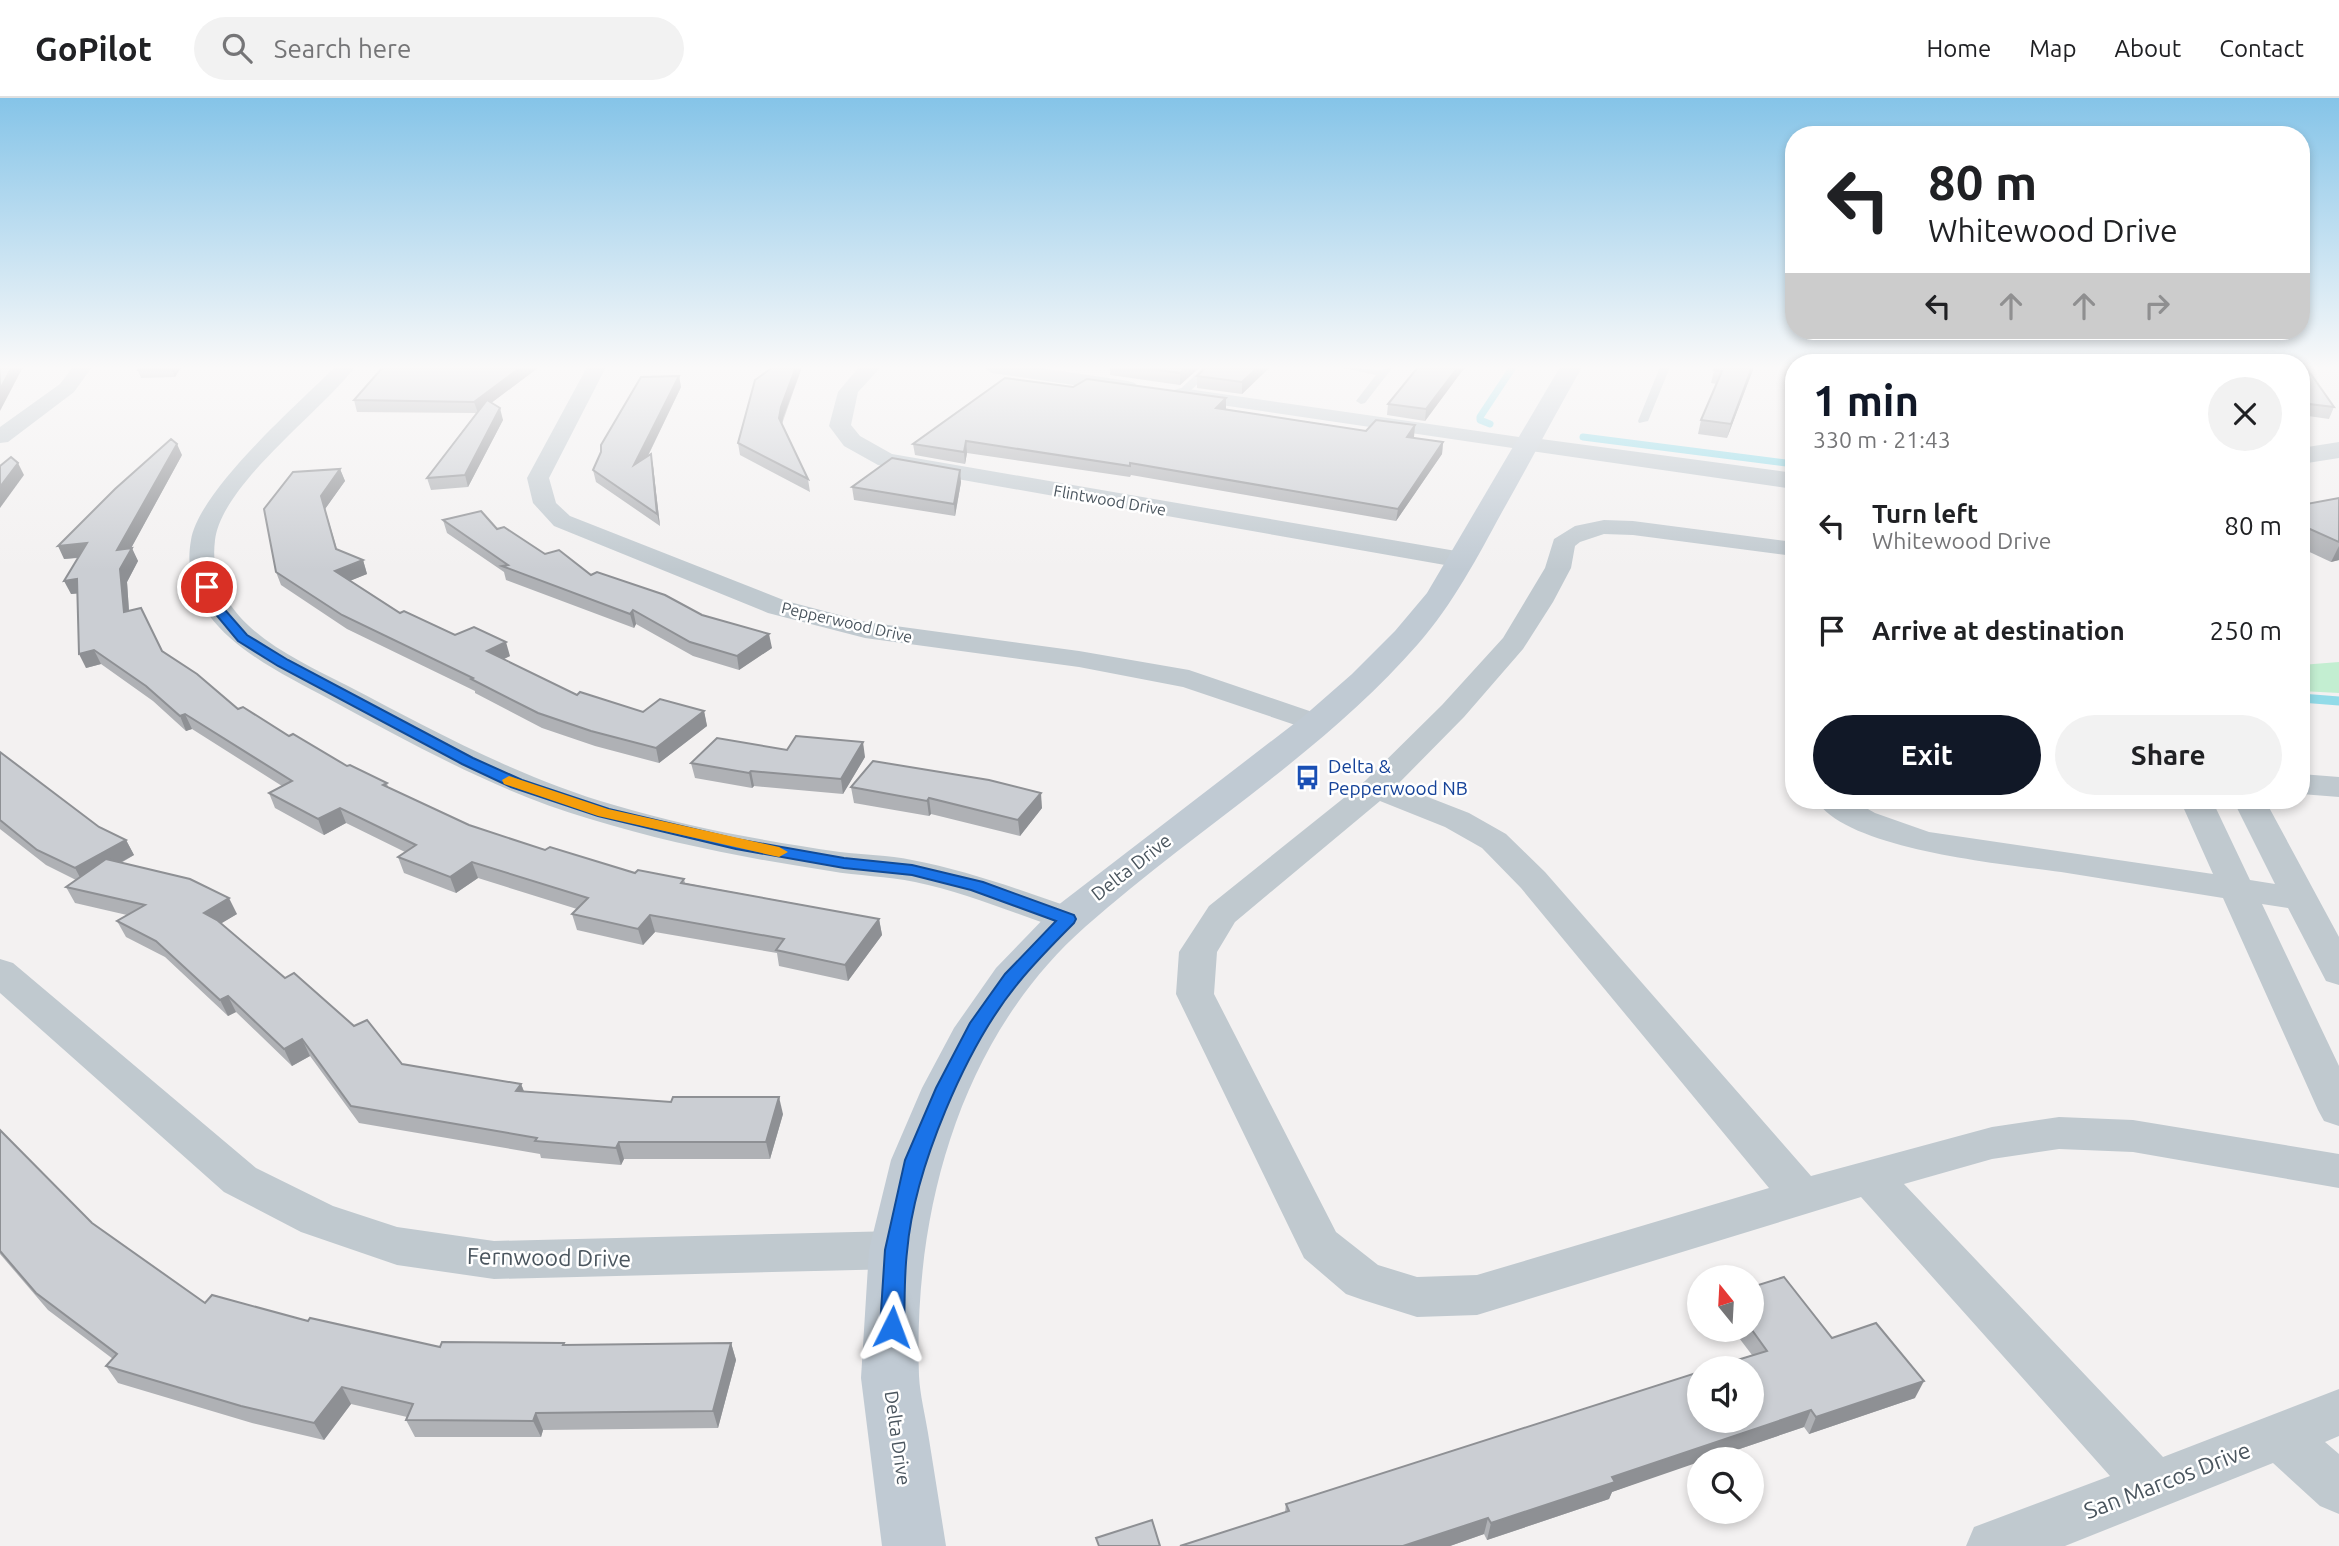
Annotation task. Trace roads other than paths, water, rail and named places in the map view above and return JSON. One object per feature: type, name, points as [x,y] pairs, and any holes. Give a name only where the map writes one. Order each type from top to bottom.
[{"type":"main road","name":"Delta Drive","points":[[914,1546],[890,1378],[896,1250],[916,1160],[946,1088],[977,1027],[1012,978],[1068,919],[1317,723],[1406,638],[1440,597],[1532,435]]},
{"type":"street","points":[[280,435],[251,465],[213,514],[204,535],[202,557],[207,587],[219,611],[242,638],[283,663],[491,773],[542,793],[604,813],[736,844],[844,863],[912,870],[977,886],[1068,919]]},
{"type":"street","name":"Pepperwood Drive","points":[[561,435],[538,478],[547,510],[562,521],[776,607],[864,630],[1093,662],[1189,679],[1317,723]]},
{"type":"street","name":"Flintwood Drive","points":[[847,435],[852,441],[886,460],[1462,560]]},
{"type":"street","points":[[1461,435],[1785,480]]},
{"type":"street","points":[[2310,455],[2339,450]]},
{"type":"street","points":[[1785,548],[1633,527],[1604,527],[1571,537],[1563,544],[1558,568],[1540,603],[1513,643],[1453,711],[1376,788],[1222,915],[1198,952],[1195,994],[1320,1245],[1363,1280],[1417,1297],[1477,1295],[1802,1196],[1992,1143],[2059,1133],[2133,1136],[2339,1171]]},
{"type":"street","points":[[2310,785],[2339,787]]},
{"type":"street","points":[[1376,788],[1457,820],[1494,841],[1533,880],[1802,1196]]},
{"type":"street","points":[[1844,809],[1882,827],[1924,841],[2302,899]]},
{"type":"street","points":[[2200,809],[2339,1110]]},
{"type":"street","points":[[2254,809],[2339,972]]},
{"type":"street","name":"Fernwood Drive","points":[[0,972],[240,1180],[317,1219],[397,1246],[494,1260],[896,1250]]},
{"type":"street","points":[[1871,1178],[2154,1486]]},
{"type":"street","name":"San Marcos Drive","points":[[1994,1546],[2339,1412]]},
{"type":"street","points":[[2280,1436],[2339,1488]]},
{"type":"waterway","points":[[1583,437],[1785,463]]},
{"type":"waterway","points":[[2310,699],[2339,701]]},
{"type":"place","name":"Delta & Pepperwood NB","points":[[1308,777]]}]
